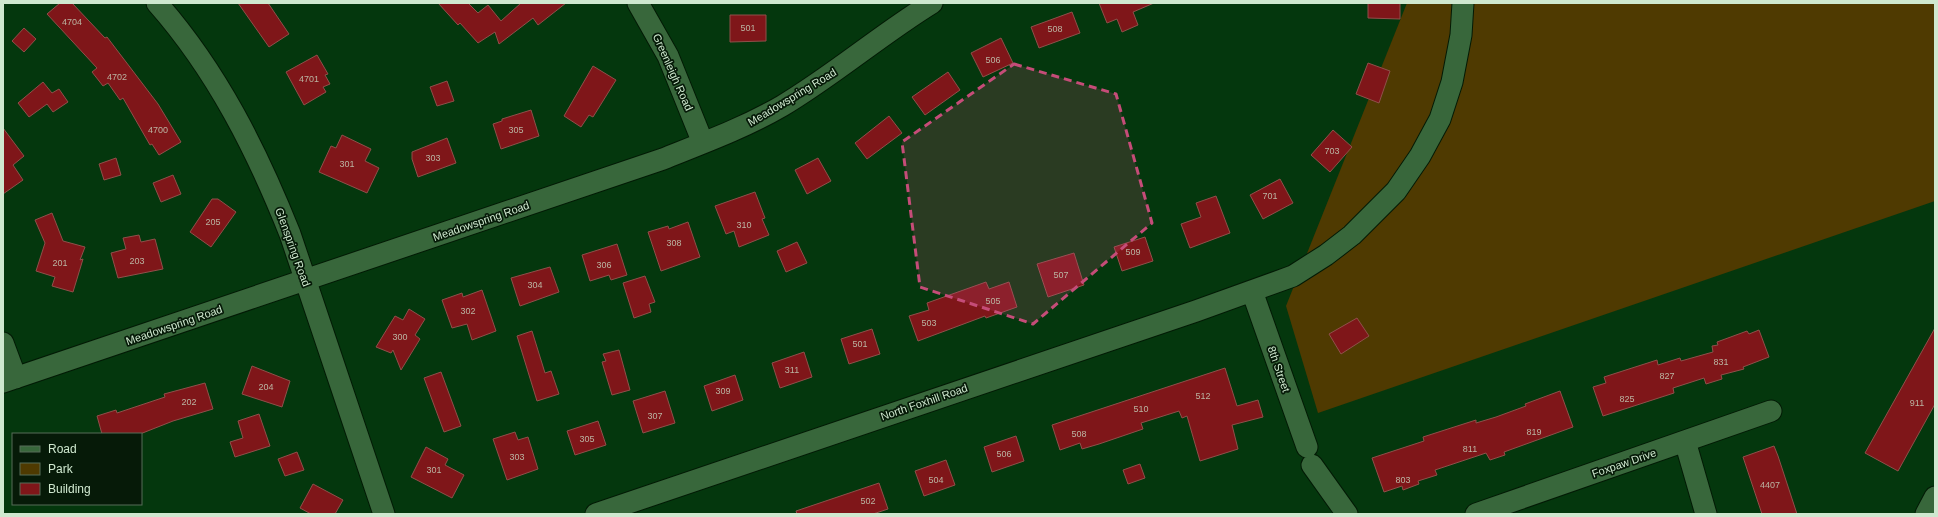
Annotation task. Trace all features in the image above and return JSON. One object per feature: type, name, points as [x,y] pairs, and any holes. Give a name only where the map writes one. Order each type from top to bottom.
[{"type":"street","name":"Glenspring Road","points":[[158,3],[197,53],[238,120],[273,191],[305,280],[384,514]]},
{"type":"street","name":"Greenleigh Road","points":[[638,3],[668,56],[703,143]]},
{"type":"street","name":"Meadowspring Road","points":[[10,380],[655,161],[740,128],[782,106],[844,65],[864,48],[932,3]]},
{"type":"street","name":"North Foxhill Road","points":[[596,514],[1196,312],[1293,276],[1326,255],[1352,235],[1396,191],[1420,156],[1440,119],[1452,82],[1461,35],[1463,3]]},
{"type":"street","name":"8th Street","points":[[1252,290],[1309,456],[1347,514]]},
{"type":"street","points":[[3,343],[10,380]]},
{"type":"street","name":"Foxpaw Drive","points":[[1476,514],[1771,411]]},
{"type":"street","points":[[1685,441],[1706,514]]},
{"type":"street","points":[[1926,514],[1935,497]]},
{"type":"highlighted area","points":[[1014,64],[1116,94],[1152,223],[1033,324],[920,287],[902,142]]},
{"type":"green space","points":[[1407,3],[1935,3],[1935,201],[1318,413],[1286,306]]},
{"type":"building","points":[[60,3],[72,3],[105,38],[107,37],[158,104],[181,142],[159,155],[152,144],[150,145],[123,98],[120,100],[108,83],[103,86],[92,72],[97,68],[47,14]]},
{"type":"building","points":[[238,3],[268,3],[289,34],[269,47]]},
{"type":"building","points":[[438,3],[468,3],[478,13],[488,5],[501,21],[521,3],[566,3],[538,25],[533,18],[499,44],[495,32],[478,43],[460,23],[458,25]]},
{"type":"building","points":[[1099,3],[1154,3],[1133,12],[1138,25],[1122,32],[1117,19],[1107,23]]},
{"type":"building","points":[[1368,3],[1400,3],[1400,19],[1368,18]]},
{"type":"building","points":[[1072,12],[1080,33],[1039,48],[1031,27]]},
{"type":"building","points":[[730,15],[766,15],[766,41],[730,42]]},
{"type":"building","points":[[24,28],[36,39],[24,52],[12,41]]},
{"type":"building","points":[[1001,38],[1013,63],[983,77],[971,53]]},
{"type":"building","points":[[317,55],[328,74],[325,75],[330,84],[323,87],[326,92],[304,105],[286,72]]},
{"type":"building","points":[[1368,63],[1390,71],[1379,103],[1356,94]]},
{"type":"building","points":[[593,66],[616,80],[593,117],[589,115],[581,127],[564,116]]},
{"type":"building","points":[[948,72],[960,90],[925,115],[912,97]]},
{"type":"building","points":[[447,81],[454,101],[437,106],[430,87]]},
{"type":"building","points":[[43,82],[52,93],[59,89],[68,102],[53,112],[47,104],[29,117],[18,103]]},
{"type":"building","points":[[531,110],[539,136],[501,149],[493,124],[502,121],[502,119]]},
{"type":"building","points":[[889,116],[902,133],[867,159],[855,143]]},
{"type":"building","points":[[3,128],[24,156],[13,165],[23,180],[3,194]]},
{"type":"building","points":[[1333,130],[1352,147],[1330,172],[1311,155]]},
{"type":"building","points":[[342,135],[371,149],[365,161],[379,168],[367,193],[319,172],[331,146],[336,148]]},
{"type":"building","points":[[447,138],[456,163],[418,177],[412,159],[412,152]]},
{"type":"building","points":[[116,158],[121,175],[104,180],[99,164]]},
{"type":"building","points":[[818,158],[831,181],[807,194],[795,170]]},
{"type":"building","points":[[173,175],[181,194],[161,202],[153,183]]},
{"type":"building","points":[[1280,179],[1293,203],[1263,219],[1250,195]]},
{"type":"building","points":[[755,192],[765,218],[762,219],[769,235],[739,247],[734,231],[726,234],[715,206]]},
{"type":"building","points":[[1216,196],[1230,233],[1190,248],[1181,224],[1201,217],[1196,203]]},
{"type":"building","points":[[212,199],[218,199],[236,212],[211,247],[190,232]]},
{"type":"building","points":[[52,213],[63,241],[85,247],[80,260],[83,259],[73,292],[52,286],[55,277],[36,271],[45,243],[35,220]]},
{"type":"building","points":[[688,222],[700,257],[661,271],[648,232],[668,226],[669,229]]},
{"type":"building","points":[[139,235],[141,242],[155,239],[163,269],[118,278],[111,253],[126,249],[123,238]]},
{"type":"building","points":[[1145,237],[1153,261],[1122,271],[1114,247]]},
{"type":"building","points":[[797,242],[807,263],[786,272],[777,251]]},
{"type":"building","points":[[617,244],[627,275],[611,280],[609,275],[590,281],[582,255]]},
{"type":"building","points":[[1074,253],[1084,285],[1048,297],[1037,264]]},
{"type":"building","points":[[550,267],[559,292],[520,306],[511,278]]},
{"type":"building","points":[[645,276],[655,302],[649,304],[651,312],[634,318],[623,283]]},
{"type":"building","points":[[986,282],[989,289],[1009,282],[1017,307],[986,318],[985,316],[918,341],[909,316],[929,310],[927,303]]},
{"type":"building","points":[[482,290],[496,331],[472,340],[467,324],[452,328],[442,300],[462,293],[463,297]]},
{"type":"building","points":[[409,309],[425,319],[415,335],[420,339],[401,370],[393,350],[391,353],[376,347],[395,316],[403,320]]},
{"type":"building","points":[[1357,318],[1369,336],[1341,354],[1329,334]]},
{"type":"building","points":[[1935,328],[1935,404],[1898,471],[1865,453]]},
{"type":"building","points":[[872,329],[880,354],[849,364],[841,339]]},
{"type":"building","points":[[1759,330],[1769,357],[1743,367],[1744,369],[1721,375],[1722,379],[1706,384],[1704,378],[1673,388],[1674,393],[1603,416],[1593,387],[1606,383],[1604,377],[1657,360],[1658,365],[1680,358],[1681,361],[1713,352],[1712,346],[1718,345],[1717,342],[1747,331],[1749,334]]},
{"type":"building","points":[[532,331],[545,373],[551,371],[559,394],[537,401],[517,336]]},
{"type":"building","points":[[619,350],[630,390],[612,395],[602,362],[606,361],[603,354]]},
{"type":"building","points":[[804,352],[812,377],[780,388],[772,363]]},
{"type":"building","points":[[252,366],[290,381],[282,407],[242,394]]},
{"type":"building","points":[[1225,368],[1237,406],[1258,400],[1263,417],[1232,425],[1238,449],[1200,461],[1187,416],[1182,418],[1179,411],[1141,423],[1143,429],[1099,444],[1082,449],[1080,443],[1060,450],[1052,425]]},
{"type":"building","points":[[441,372],[461,426],[444,432],[424,378]]},
{"type":"building","points":[[735,375],[743,400],[712,411],[704,386]]},
{"type":"building","points":[[205,383],[213,409],[173,421],[142,433],[102,433],[97,416],[116,410],[117,413],[165,397],[164,394]]},
{"type":"building","points":[[665,391],[675,423],[643,433],[633,401]]},
{"type":"building","points":[[1560,391],[1573,427],[1504,452],[1505,455],[1490,460],[1486,453],[1435,470],[1437,475],[1418,481],[1419,484],[1403,490],[1402,486],[1384,492],[1372,458],[1424,441],[1423,437],[1476,420],[1476,423],[1496,417]]},
{"type":"building","points":[[259,414],[270,446],[235,457],[230,442],[243,438],[238,421]]},
{"type":"building","points":[[598,421],[606,445],[575,455],[567,431]]},
{"type":"building","points":[[515,432],[518,440],[528,437],[538,469],[507,480],[493,439]]},
{"type":"building","points":[[1016,436],[1024,461],[992,472],[984,447]]},
{"type":"building","points":[[1774,446],[1797,514],[1762,514],[1743,457]]},
{"type":"building","points":[[426,447],[448,459],[445,465],[464,475],[452,498],[411,477]]},
{"type":"building","points":[[297,452],[304,470],[285,476],[278,459]]},
{"type":"building","points":[[946,460],[955,485],[924,496],[915,471]]},
{"type":"building","points":[[1140,464],[1145,478],[1128,484],[1123,470]]},
{"type":"building","points":[[879,483],[888,509],[873,514],[797,514],[796,511]]},
{"type":"building","points":[[313,484],[343,500],[335,514],[311,514],[300,508]]}]
